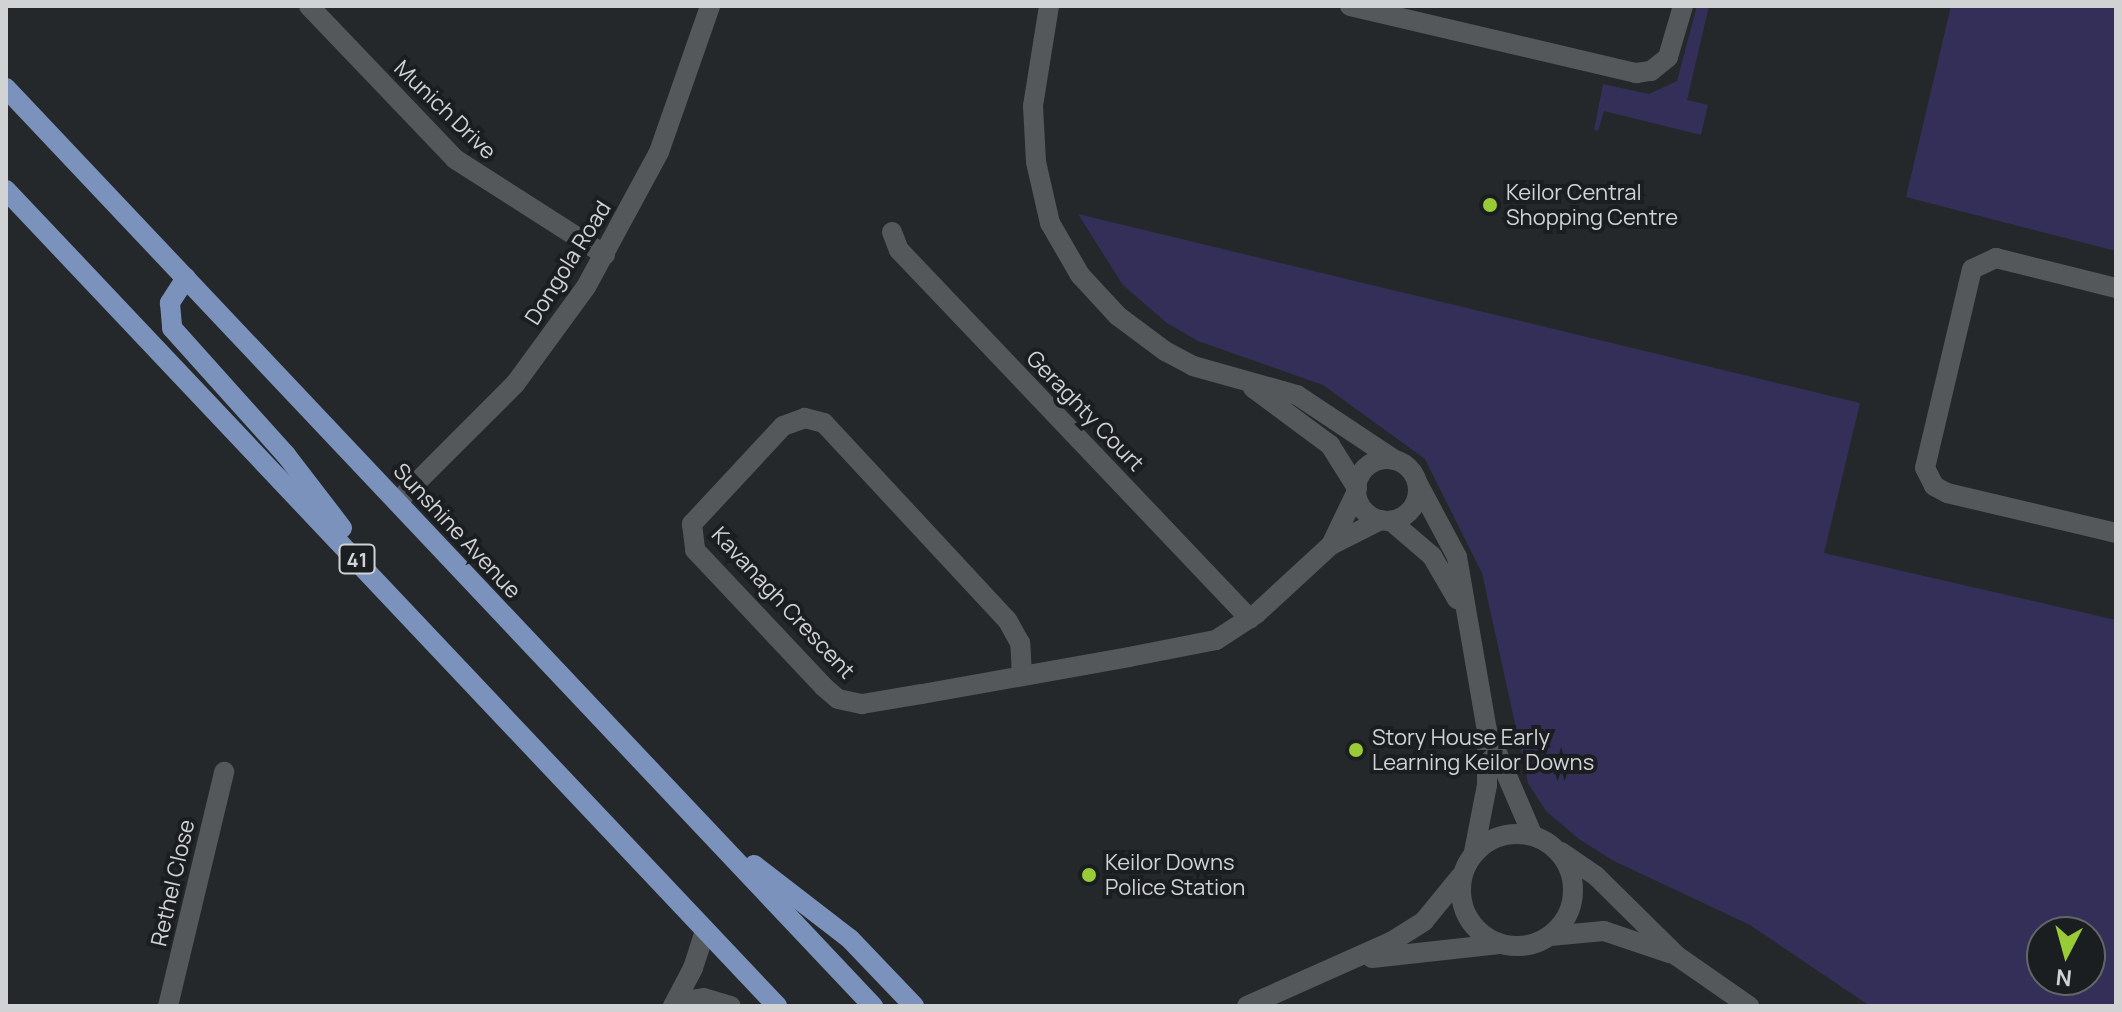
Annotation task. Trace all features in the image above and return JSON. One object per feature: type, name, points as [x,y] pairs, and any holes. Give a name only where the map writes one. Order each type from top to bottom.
[{"type":"main road","name":"Sunshine Avenue","points":[[6,88],[873,1006]]},
{"type":"main road","name":"41","points":[[6,190],[777,1006]]},
{"type":"main road","points":[[186,278],[170,303],[172,328],[320,496],[373,575]]},
{"type":"main road","points":[[706,829],[850,939],[914,1006]]},
{"type":"street","name":"Munich Drive","points":[[309,6],[455,159],[605,255]]},
{"type":"street","name":"Dongola Road","points":[[397,502],[515,384],[605,255],[659,152],[710,6]]},
{"type":"street","points":[[1049,6],[1037,69],[1033,132],[1042,192],[1064,250],[1098,297],[1142,336],[1193,366],[1297,395],[1395,460],[1417,482],[1453,543],[1487,730],[1487,785],[1474,852],[1461,876],[1424,921],[1360,959],[1269,1002],[1247,1006]]},
{"type":"street","points":[[1350,6],[1636,73],[1651,71],[1668,57],[1683,6]]},
{"type":"street","name":"Geraghty Court","points":[[892,232],[899,250],[1250,619]]},
{"type":"street","points":[[2116,288],[1996,258],[1972,269],[1925,468],[1934,486],[1947,493],[2116,533]]},
{"type":"street","points":[[1247,383],[1330,445],[1356,490],[1362,507],[1386,520],[1432,556],[1467,621]]},
{"type":"street","name":"Kavanagh Crescent","points":[[1022,676],[1020,643],[1007,620],[824,423],[805,418],[783,426],[692,524],[695,550],[838,699],[862,704],[1022,676],[1216,640],[1250,619],[1331,545],[1386,520]]},
{"type":"street","points":[[1356,490],[1370,465],[1395,460]]},
{"type":"street","points":[[1386,520],[1416,502],[1417,482]]},
{"type":"street","name":"Kavanagh Crescent","points":[[1331,545],[1356,490]]},
{"type":"street","points":[[1487,730],[1542,840],[1568,865],[1574,890],[1567,916],[1550,936]]},
{"type":"street","name":"Rethel Close","points":[[168,1006],[224,772]]},
{"type":"street","points":[[1474,852],[1495,837],[1542,840],[1596,876],[1677,956],[1749,1006]]},
{"type":"street","points":[[1461,876],[1467,917],[1484,936],[1499,944]]},
{"type":"street","points":[[675,1004],[705,931]]},
{"type":"street","points":[[1360,959],[1499,944],[1517,947],[1550,936],[1604,931],[1677,956]]},
{"type":"street","points":[[675,1004],[704,998],[731,1006]]},
{"type":"shaded area","points":[[1697,6],[1709,6],[1687,100],[1708,105],[1701,135],[1604,111],[1598,131],[1594,130],[1603,84],[1649,94],[1677,81]]},
{"type":"shaded area","points":[[1951,6],[2116,6],[2116,251],[1906,197]]},
{"type":"shaded area","points":[[1078,214],[1860,403],[1824,553],[2116,620],[2116,1006],[1870,1006],[1750,925],[1612,860],[1579,839],[1546,811],[1528,783],[1482,573],[1425,459],[1323,385],[1198,341],[1167,323],[1123,285]]},
{"type":"place","name":"Keilor Central Shopping Centre","points":[[1490,205]]},
{"type":"place","name":"Story House Early Learning Keilor Downs","points":[[1356,750]]},
{"type":"place","name":"Keilor Downs Police Station","points":[[1089,875]]}]
